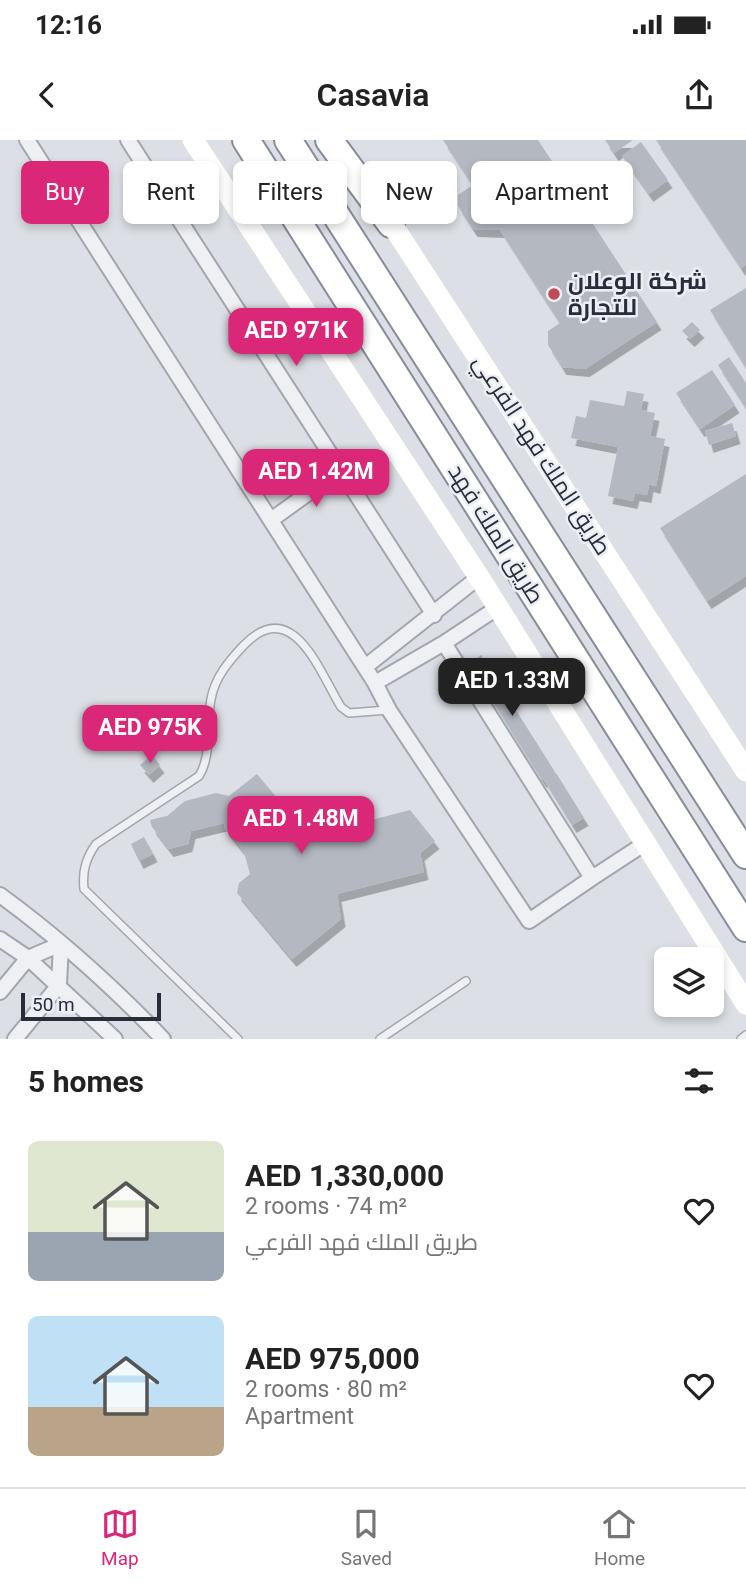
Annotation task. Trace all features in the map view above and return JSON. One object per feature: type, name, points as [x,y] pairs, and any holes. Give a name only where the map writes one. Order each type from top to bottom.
[{"type":"highway","points":[[233,140],[337,283]]},
{"type":"highway","name":"طريق الملك فهد","points":[[246,140],[746,928]]},
{"type":"highway","name":"طريق الملك فهد","points":[[288,140],[746,855]]},
{"type":"highway","points":[[329,140],[361,183]]},
{"type":"main road","points":[[193,140],[479,577],[643,844],[746,1004]]},
{"type":"main road","name":"طريق الملك فهد الفرعي","points":[[337,140],[361,177]]},
{"type":"main road","name":"طريق الملك فهد الفرعي","points":[[392,224],[746,771]]},
{"type":"street","points":[[27,140],[365,667],[389,710],[529,921],[643,844]]},
{"type":"street","points":[[128,140],[434,615]]},
{"type":"street","points":[[271,520],[340,470]]},
{"type":"street","points":[[365,667],[479,577]]},
{"type":"street","points":[[375,683],[497,608]]},
{"type":"street","points":[[444,643],[592,878]]},
{"type":"street","points":[[0,895],[124,998],[163,1039]]},
{"type":"street","points":[[0,939],[28,958],[115,1039]]},
{"type":"street","points":[[0,992],[28,958],[61,944]]},
{"type":"street","points":[[15,1039],[59,985],[61,944]]},
{"type":"lane","points":[[238,1039],[85,889],[82,877],[87,857],[96,844],[199,776],[206,765],[205,729],[212,695],[225,665],[253,636],[271,629],[286,629],[299,637],[341,707],[349,713],[389,710]]},
{"type":"lane","points":[[380,1039],[466,981]]},
{"type":"lane","points":[[741,1039],[746,1035]]},
{"type":"building","points":[[443,140],[538,140],[552,161],[471,161],[471,182]]},
{"type":"building","points":[[605,140],[633,140],[614,153]]},
{"type":"building","points":[[656,140],[746,140],[746,265],[741,268]]},
{"type":"building","points":[[641,142],[668,180],[649,194],[633,171],[633,161],[626,161],[622,156]]},
{"type":"building","points":[[471,186],[471,224],[593,224],[657,322],[585,369],[562,367],[548,345],[548,331],[560,323],[500,230],[473,229],[458,206],[458,195]]},
{"type":"building","points":[[746,288],[746,368],[710,310]]},
{"type":"building","points":[[692,322],[700,330],[690,339],[682,331]]},
{"type":"building","points":[[729,357],[746,383],[746,408],[718,365]]},
{"type":"building","points":[[712,370],[735,405],[700,429],[676,393]]},
{"type":"building","points":[[627,391],[644,394],[641,410],[655,413],[650,436],[665,439],[656,486],[649,484],[647,495],[635,493],[633,501],[608,496],[618,447],[571,438],[576,416],[586,418],[590,400],[624,406]]},
{"type":"building","points":[[732,423],[736,436],[709,445],[705,431]]},
{"type":"building","points":[[746,474],[746,576],[707,601],[660,528]]},
{"type":"building","points":[[481,655],[555,772],[542,780],[469,663]]},
{"type":"building","points":[[152,755],[160,765],[149,775],[140,765]]},
{"type":"building","points":[[556,773],[584,818],[572,825],[544,780]]},
{"type":"building","points":[[257,774],[282,804],[364,822],[410,810],[435,841],[420,853],[424,872],[337,894],[341,919],[292,959],[237,893],[239,883],[250,874],[244,852],[224,827],[225,823],[191,831],[188,844],[169,849],[152,827],[150,820],[167,816],[185,801],[216,793],[229,796]]},
{"type":"building","points":[[144,837],[153,854],[139,861],[131,844]]},
{"type":"place","name":"شركة الوعلان للتجارة","points":[[554,294]]}]
